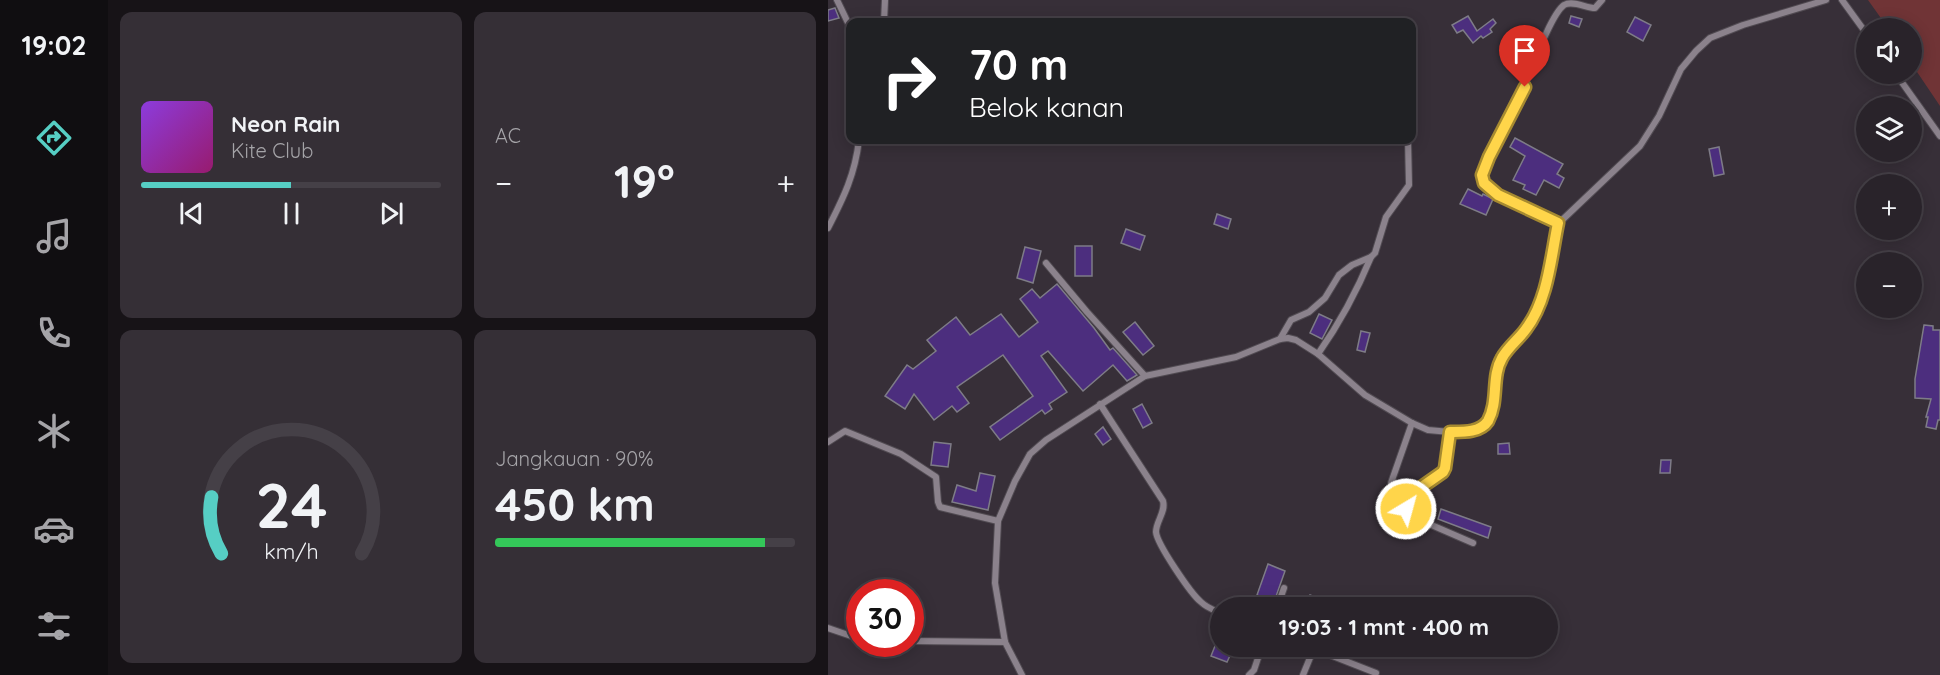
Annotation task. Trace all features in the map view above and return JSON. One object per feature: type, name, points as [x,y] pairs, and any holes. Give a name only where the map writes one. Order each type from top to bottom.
[{"type":"street","points":[[837,0],[846,19]]},
{"type":"street","points":[[884,18],[885,0]]},
{"type":"street","points":[[1558,223],[1498,195],[1484,183],[1482,175],[1525,87],[1538,51],[1557,13],[1564,5],[1571,3],[1595,8],[1602,0]]},
{"type":"street","points":[[1022,675],[1005,642],[995,583],[998,520],[1030,454],[1046,440],[1145,376],[1236,357],[1280,339],[1288,338],[1296,340],[1318,354],[1365,395],[1412,423],[1428,430],[1468,432],[1476,430],[1488,421],[1495,394],[1495,376],[1502,358],[1526,329],[1536,312],[1550,272],[1558,223],[1640,146],[1659,116],[1681,69],[1710,38],[1743,25],[1826,0]]},
{"type":"street","points":[[1842,0],[1856,19]]},
{"type":"street","points":[[1903,84],[1940,136]]},
{"type":"street","points":[[828,228],[850,183],[856,164],[858,144]]},
{"type":"street","points":[[1318,354],[1330,337],[1377,248],[1386,217],[1409,185],[1408,144]]},
{"type":"street","points":[[1280,339],[1291,320],[1313,309],[1325,298],[1339,275],[1352,265],[1371,257]]},
{"type":"street","points":[[1046,263],[1145,376]]},
{"type":"street","points":[[1100,404],[1163,501],[1164,507],[1156,529],[1163,549],[1198,600],[1210,608]]},
{"type":"street","points":[[1410,497],[1392,489],[1391,483],[1412,423]]},
{"type":"street","points":[[828,442],[845,431],[896,451],[936,477],[940,507],[998,520]]},
{"type":"street","points":[[1450,432],[1447,464],[1443,472],[1410,497],[1406,509],[1409,514],[1473,543]]},
{"type":"street","points":[[1281,597],[1284,588]]},
{"type":"street","points":[[828,628],[846,634]]},
{"type":"street","points":[[924,641],[1005,642]]},
{"type":"street","points":[[1249,675],[1254,670],[1258,657]]},
{"type":"street","points":[[1303,675],[1309,657]]},
{"type":"street","points":[[1337,657],[1376,673]]},
{"type":"shaded area","points":[[1868,0],[1940,0],[1940,106],[1922,79],[1922,18],[1881,18]]},
{"type":"building","points":[[835,8],[839,18],[828,21],[828,10]]},
{"type":"building","points":[[1468,16],[1477,31],[1493,19],[1496,23],[1490,29],[1492,32],[1483,38],[1481,36],[1473,43],[1463,30],[1457,33],[1452,25]]},
{"type":"building","points":[[1571,16],[1582,19],[1579,27],[1569,23]]},
{"type":"building","points":[[1635,17],[1651,25],[1643,41],[1627,32]]},
{"type":"building","points":[[1513,34],[1533,44],[1527,56],[1507,46]]},
{"type":"building","points":[[1515,138],[1563,164],[1557,174],[1564,178],[1559,188],[1544,180],[1536,195],[1523,189],[1525,185],[1513,180],[1525,156],[1510,147]]},
{"type":"building","points":[[1719,147],[1724,174],[1714,176],[1709,149]]},
{"type":"building","points":[[1468,189],[1493,199],[1486,215],[1460,204]]},
{"type":"building","points":[[1217,214],[1231,219],[1228,229],[1214,224]]},
{"type":"building","points":[[1126,229],[1145,236],[1140,250],[1121,243]]},
{"type":"building","points":[[1075,246],[1092,246],[1092,276],[1075,276]]},
{"type":"building","points":[[1025,247],[1041,251],[1033,283],[1017,278]]},
{"type":"building","points":[[1057,284],[1110,350],[1113,348],[1137,375],[1127,381],[1113,365],[1083,391],[1048,351],[1041,356],[1067,392],[1049,404],[1052,409],[1045,414],[1042,410],[1000,440],[990,427],[1033,396],[1003,355],[957,387],[969,403],[957,412],[952,406],[934,420],[914,394],[905,409],[885,396],[907,365],[913,369],[936,351],[927,340],[956,317],[970,335],[1001,314],[1019,337],[1038,322],[1020,299],[1032,289],[1040,298]]},
{"type":"building","points":[[1319,314],[1332,320],[1322,339],[1310,333]]},
{"type":"building","points":[[1135,322],[1154,346],[1143,355],[1123,332]]},
{"type":"building","points":[[1924,325],[1933,326],[1933,330],[1940,330],[1940,420],[1938,420],[1936,429],[1926,427],[1931,399],[1915,398],[1915,379]]},
{"type":"building","points":[[1361,331],[1370,333],[1365,352],[1357,350]]},
{"type":"building","points":[[1142,404],[1152,423],[1143,428],[1133,409]]},
{"type":"building","points":[[1103,427],[1111,439],[1103,445],[1095,434]]},
{"type":"building","points":[[934,442],[951,444],[948,467],[931,465]]},
{"type":"building","points":[[1509,443],[1510,454],[1498,454],[1498,444]]},
{"type":"building","points":[[1661,460],[1671,460],[1670,473],[1660,473]]},
{"type":"building","points":[[980,473],[995,476],[988,510],[952,502],[957,485],[976,491]]},
{"type":"building","points":[[1441,509],[1491,527],[1488,538],[1438,519]]},
{"type":"building","points":[[1268,564],[1285,571],[1276,597],[1257,595]]},
{"type":"building","points":[[1214,657],[1229,657],[1227,662]]},
{"type":"route","points":[[1406,509],[1413,493],[1443,472],[1447,464],[1450,432],[1476,430],[1488,421],[1495,394],[1495,376],[1502,358],[1526,329],[1536,312],[1550,272],[1558,223],[1498,195],[1484,183],[1482,175],[1525,87]]}]
